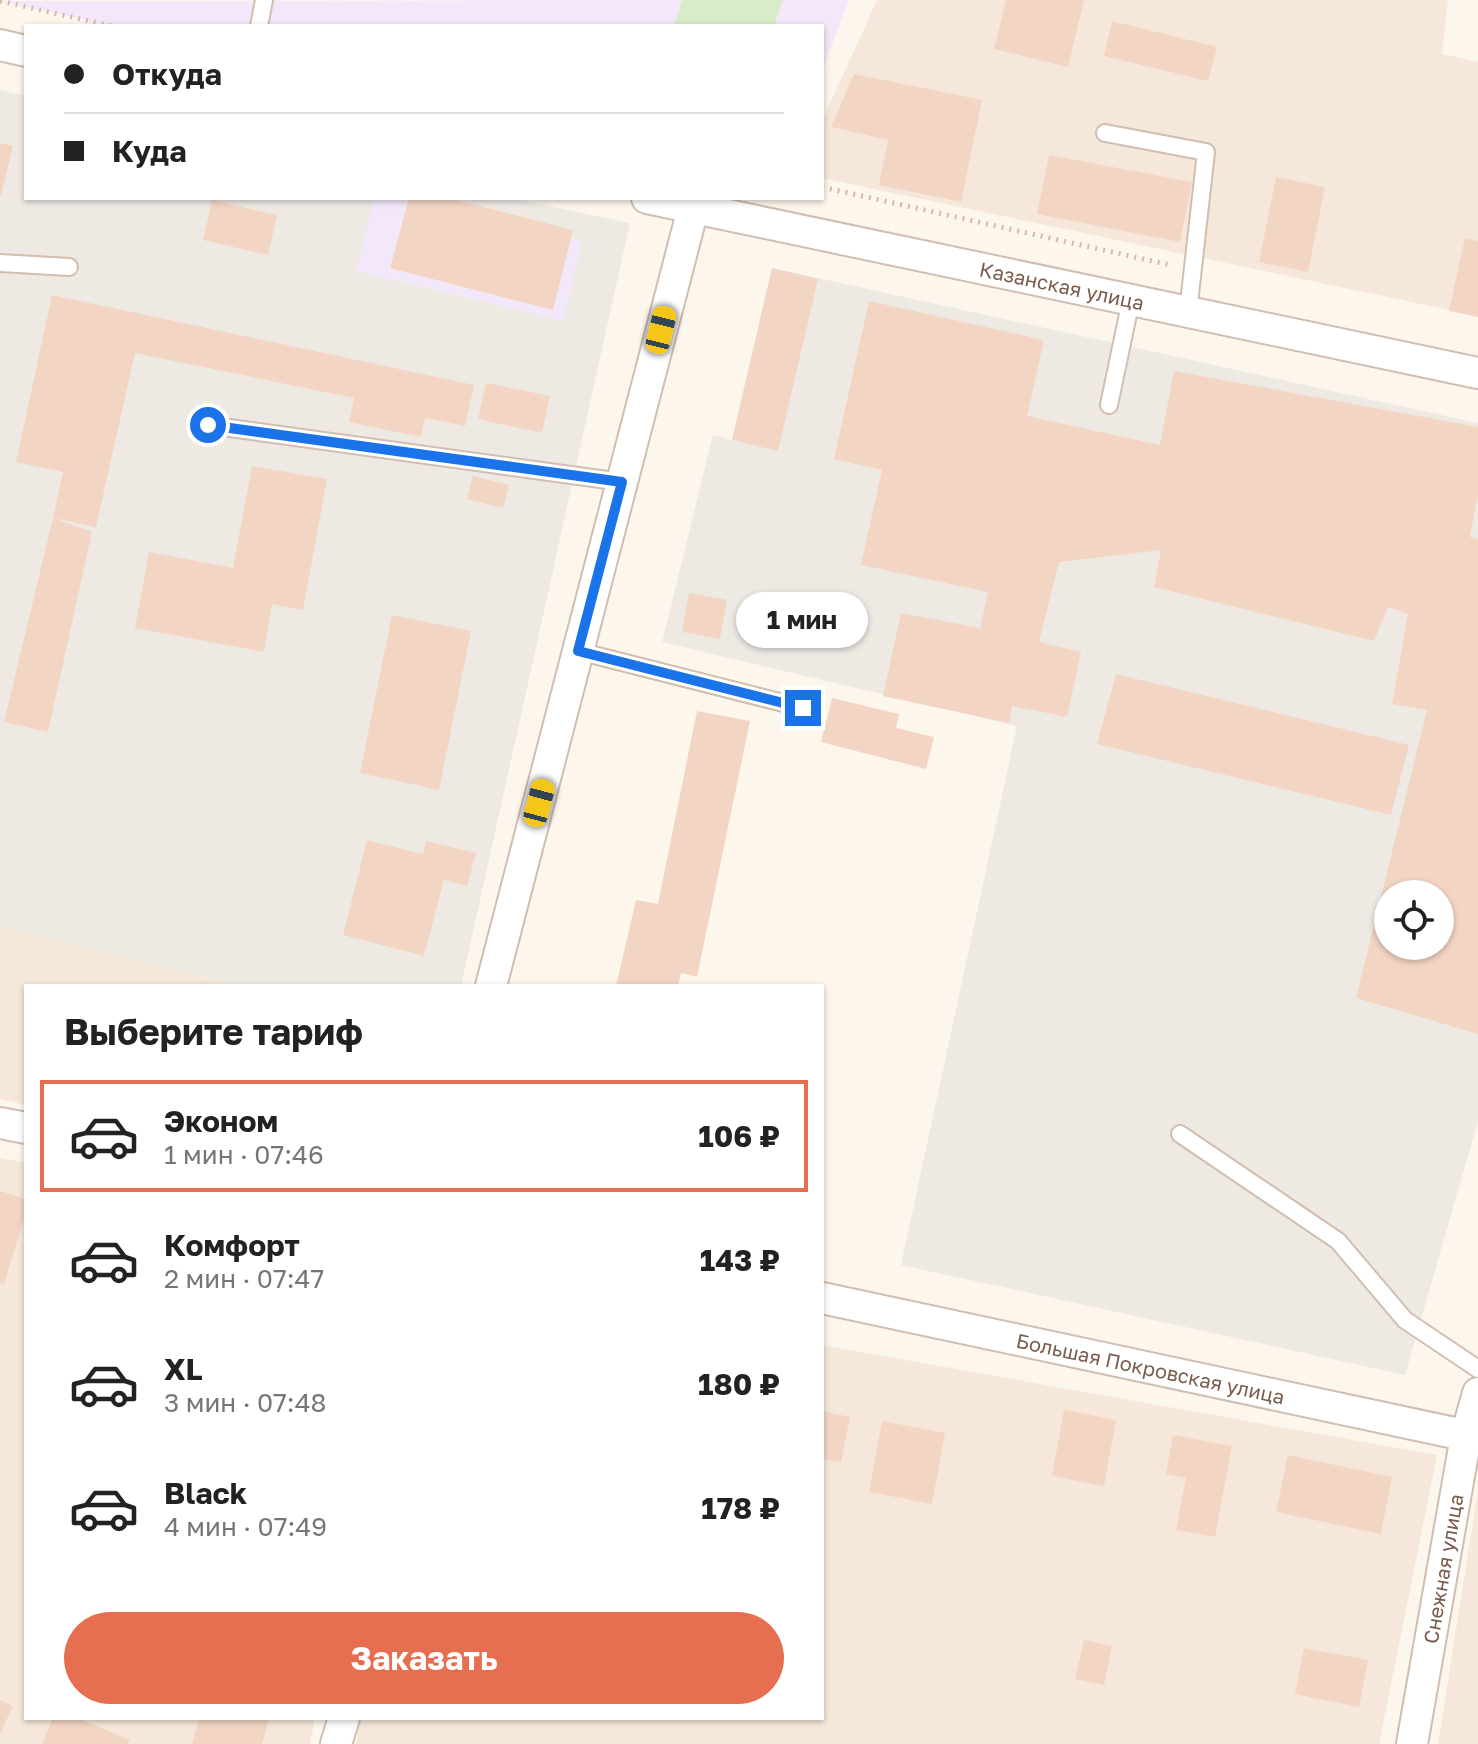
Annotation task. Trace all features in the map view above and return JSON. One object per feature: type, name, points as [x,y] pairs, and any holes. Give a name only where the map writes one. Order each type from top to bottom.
[{"type":"street","points":[[0,45],[24,51]]},
{"type":"street","name":"Казанская улица","points":[[655,200],[1478,373]]},
{"type":"street","points":[[492,984],[693,209]]},
{"type":"street","points":[[0,1123],[24,1128]]},
{"type":"street","name":"Большая Покровская улица","points":[[824,1298],[1472,1437]]},
{"type":"street","name":"Снежная улица","points":[[1412,1744],[1478,1393]]},
{"type":"street","points":[[336,1744],[343,1720]]},
{"type":"lane","points":[[259,24],[264,0]]},
{"type":"lane","points":[[1105,133],[1206,152],[1188,312]]},
{"type":"lane","points":[[0,263],[69,267]]},
{"type":"lane","points":[[1109,405],[1131,300]]},
{"type":"lane","points":[[208,425],[622,482]]},
{"type":"lane","points":[[578,651],[803,708]]},
{"type":"lane","points":[[1180,1134],[1338,1241],[1405,1320],[1478,1369]]},
{"type":"path","points":[[0,1],[103,24]]},
{"type":"path","points":[[824,187],[1194,271]]},
{"type":"shaded area","points":[[849,0],[824,66],[824,24],[103,24],[0,1]]},
{"type":"shaded area","points":[[877,0],[1448,0],[1442,54],[1478,62],[1478,316],[824,178],[824,117]]},
{"type":"shaded area","points":[[0,90],[24,96],[24,200],[520,200],[630,223],[461,984],[229,984],[0,926]]},
{"type":"shaded area","points":[[374,200],[408,200],[582,242],[563,321],[356,271]]},
{"type":"shaded area","points":[[772,268],[1478,423],[1478,1121],[1405,1375],[901,1265],[1017,726],[662,642],[713,435],[732,440]]},
{"type":"shaded area","points":[[0,926],[229,984],[24,984],[24,1105],[0,1099]]},
{"type":"shaded area","points":[[0,1158],[24,1163],[24,1720],[315,1720],[310,1744],[0,1744]]},
{"type":"shaded area","points":[[824,1345],[1437,1455],[1379,1744],[356,1744],[361,1720],[824,1720]]},
{"type":"shaded area","points":[[1478,1490],[1478,1744],[1438,1744]]},
{"type":"green space","points":[[682,0],[783,0],[775,24],[675,24]]},
{"type":"building","points":[[1006,0],[1084,0],[1068,67],[994,49]]},
{"type":"building","points":[[1112,21],[1217,47],[1208,81],[1104,56]]},
{"type":"building","points":[[854,74],[982,100],[961,202],[879,185],[888,140],[831,127]]},
{"type":"building","points":[[0,143],[13,146],[1,196],[0,195]]},
{"type":"building","points":[[1049,155],[1192,182],[1180,242],[1037,214]]},
{"type":"building","points":[[1276,177],[1325,187],[1308,272],[1259,262]]},
{"type":"building","points":[[212,200],[277,215],[268,255],[203,240]]},
{"type":"building","points":[[408,200],[456,200],[573,230],[553,310],[390,268]]},
{"type":"building","points":[[1465,238],[1478,241],[1478,317],[1449,311]]},
{"type":"building","points":[[772,268],[818,279],[778,451],[732,440]]},
{"type":"building","points":[[52,295],[474,385],[465,426],[425,418],[421,437],[349,422],[354,398],[135,353],[96,527],[53,518],[63,472],[16,462]]},
{"type":"building","points":[[869,301],[1044,340],[1027,416],[1160,445],[1174,371],[1478,427],[1478,494],[1470,537],[1478,539],[1478,1034],[1356,998],[1374,925],[1374,960],[1454,960],[1454,880],[1385,880],[1427,710],[1392,704],[1408,614],[1388,607],[1374,641],[1154,587],[1161,550],[1059,562],[1039,642],[1081,652],[1067,717],[1012,706],[1009,723],[883,696],[901,613],[980,628],[988,592],[861,565],[882,470],[834,459]]},
{"type":"building","points":[[486,383],[550,396],[542,433],[478,419]]},
{"type":"building","points":[[252,466],[327,479],[303,610],[272,604],[264,652],[135,628],[149,552],[233,568]]},
{"type":"building","points":[[473,476],[509,485],[503,508],[467,499]]},
{"type":"building","points":[[53,518],[92,532],[48,732],[4,722]]},
{"type":"building","points":[[689,593],[727,600],[720,639],[682,632]]},
{"type":"building","points":[[392,615],[471,631],[439,790],[360,773]]},
{"type":"building","points":[[1116,674],[1409,745],[1391,815],[1097,744]]},
{"type":"building","points":[[832,698],[899,714],[896,728],[934,737],[926,769],[821,742]]},
{"type":"building","points":[[697,711],[750,721],[697,977],[681,973],[678,984],[616,984],[636,900],[658,904]]},
{"type":"building","points":[[367,840],[423,854],[426,841],[476,853],[467,886],[444,880],[424,956],[343,935]]},
{"type":"building","points":[[0,1191],[24,1198],[24,1219],[4,1284],[0,1283]]},
{"type":"building","points":[[1064,1410],[1116,1420],[1104,1486],[1052,1476]]},
{"type":"building","points":[[824,1411],[850,1417],[841,1462],[824,1459]]},
{"type":"building","points":[[882,1421],[945,1433],[932,1504],[869,1492]]},
{"type":"building","points":[[1173,1435],[1232,1446],[1215,1537],[1176,1530],[1186,1478],[1166,1474]]},
{"type":"building","points":[[1288,1455],[1392,1477],[1381,1534],[1276,1512]]},
{"type":"building","points":[[1084,1640],[1112,1646],[1104,1685],[1075,1679]]},
{"type":"building","points":[[1304,1648],[1368,1660],[1359,1707],[1295,1694]]},
{"type":"building","points":[[0,1700],[13,1706],[0,1734]]},
{"type":"building","points":[[52,1720],[82,1720],[130,1740],[128,1744],[42,1744]]},
{"type":"building","points":[[198,1720],[268,1720],[262,1744],[192,1744]]},
{"type":"route","points":[[208,425],[622,482],[578,651],[803,708]]}]
